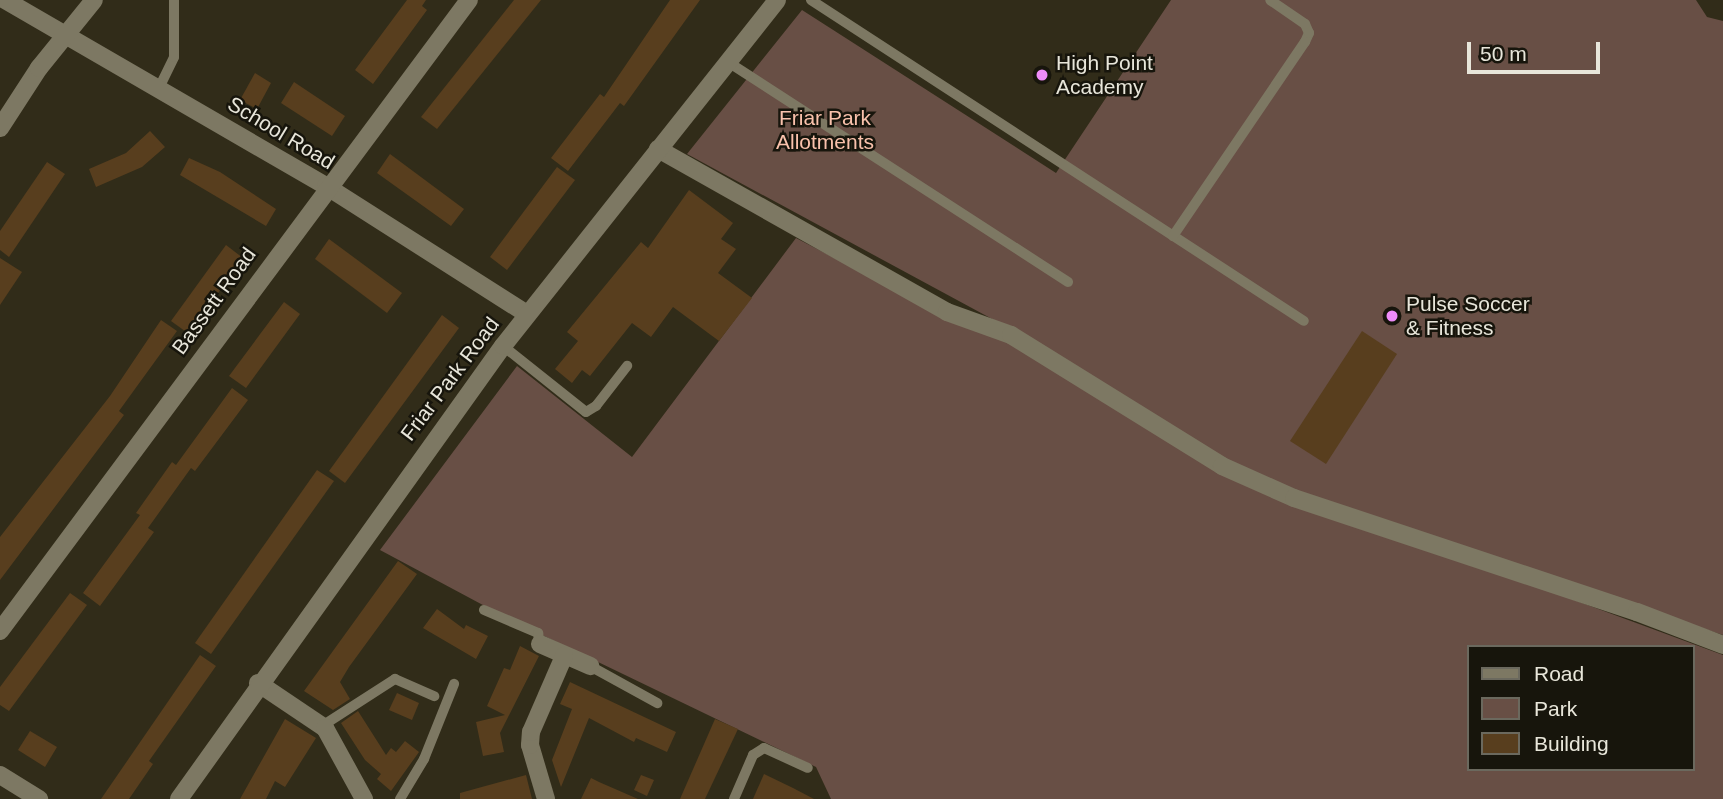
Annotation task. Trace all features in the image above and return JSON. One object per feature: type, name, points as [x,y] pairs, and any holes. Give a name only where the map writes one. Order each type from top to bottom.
[{"type":"street","name":"School Road","points":[[5,0],[326,186],[527,314]]},
{"type":"street","points":[[0,128],[66,34],[94,0]]},
{"type":"street","name":"Bassett Road","points":[[0,631],[326,186],[468,0]]},
{"type":"street","name":"Friar Park Road","points":[[179,799],[258,683],[503,346],[777,0]]},
{"type":"street","points":[[658,149],[947,312],[1011,335],[1222,466],[1294,498],[1637,612],[1723,646]]},
{"type":"street","points":[[540,644],[590,666]]},
{"type":"street","points":[[546,799],[530,745],[531,732],[564,656]]},
{"type":"street","points":[[258,683],[322,726],[364,799]]},
{"type":"street","points":[[0,775],[38,799]]},
{"type":"lane","points":[[159,88],[174,57],[174,0]]},
{"type":"lane","points":[[811,0],[1304,321]]},
{"type":"lane","points":[[1173,236],[1306,42],[1309,33],[1305,24],[1270,0]]},
{"type":"lane","points":[[728,62],[1068,282]]},
{"type":"lane","points":[[503,346],[586,412],[596,406],[627,366]]},
{"type":"lane","points":[[484,610],[538,633],[540,644]]},
{"type":"lane","points":[[590,666],[657,703]]},
{"type":"lane","points":[[322,726],[395,679],[434,696]]},
{"type":"lane","points":[[400,799],[424,759],[454,684]]},
{"type":"lane","points":[[734,799],[753,755],[764,748],[808,768]]},
{"type":"green space","name":"Pulse Soccer & Fitness","points":[[1171,0],[1696,0],[1707,17],[1723,21],[1723,635],[1293,493],[1222,460],[994,320],[687,154],[802,10],[1056,173]]},
{"type":"green space","points":[[796,238],[963,325],[1008,342],[1219,469],[1723,655],[1723,799],[831,799],[816,767],[513,621],[380,550],[517,366],[632,457]]},
{"type":"building","points":[[407,0],[426,0],[422,6],[427,10],[373,84],[355,70]]},
{"type":"building","points":[[514,0],[541,0],[437,129],[421,117]]},
{"type":"building","points":[[670,0],[700,0],[624,106],[620,103],[568,171],[551,158],[600,94],[604,97]]},
{"type":"building","points":[[255,73],[271,83],[257,109],[240,100]]},
{"type":"building","points":[[294,82],[345,116],[332,136],[281,103]]},
{"type":"building","points":[[150,131],[165,147],[142,167],[96,187],[89,169],[126,153]]},
{"type":"building","points":[[390,154],[464,209],[451,226],[377,173]]},
{"type":"building","points":[[189,158],[220,172],[276,209],[266,226],[180,175]]},
{"type":"building","points":[[47,162],[65,174],[9,257],[0,250],[0,231]]},
{"type":"building","points":[[557,167],[575,180],[507,270],[490,257]]},
{"type":"building","points":[[689,190],[733,223],[721,239],[736,249],[718,273],[752,298],[719,341],[673,307],[651,337],[632,323],[590,376],[582,370],[572,383],[555,369],[578,341],[567,332],[641,242],[648,248]]},
{"type":"building","points":[[329,239],[402,293],[387,313],[315,259]]},
{"type":"building","points":[[226,245],[243,258],[189,334],[171,321]]},
{"type":"building","points":[[0,258],[22,272],[0,305]]},
{"type":"building","points":[[284,302],[300,314],[246,388],[229,376]]},
{"type":"building","points":[[442,315],[459,328],[345,483],[329,471]]},
{"type":"building","points":[[161,320],[177,331],[119,411],[124,415],[0,580],[0,537],[110,396]]},
{"type":"building","points":[[1362,331],[1397,354],[1326,464],[1290,441]]},
{"type":"building","points":[[232,388],[248,400],[195,471],[191,468],[148,528],[154,532],[100,606],[83,593],[140,515],[136,513],[172,462],[176,465]]},
{"type":"building","points":[[317,470],[334,481],[211,654],[195,643]]},
{"type":"building","points":[[398,561],[417,574],[349,667],[340,682],[350,699],[333,710],[304,691]]},
{"type":"building","points":[[70,593],[87,605],[9,711],[0,705],[0,687]]},
{"type":"building","points":[[437,609],[464,629],[466,625],[488,636],[476,659],[423,628]]},
{"type":"building","points":[[520,646],[539,656],[500,733],[504,752],[483,756],[476,722],[505,715],[487,706],[504,668],[510,670]]},
{"type":"building","points":[[200,655],[216,666],[149,761],[153,764],[129,799],[101,799]]},
{"type":"building","points":[[570,682],[676,732],[667,752],[636,738],[634,742],[589,718],[561,787],[552,760],[572,709],[560,704]]},
{"type":"building","points":[[397,693],[419,703],[412,720],[389,710]]},
{"type":"building","points":[[358,711],[386,755],[391,748],[396,752],[405,741],[419,752],[391,791],[377,779],[381,774],[365,760],[341,723]]},
{"type":"building","points":[[285,719],[316,738],[285,787],[275,781],[266,799],[240,799]]},
{"type":"building","points":[[715,719],[738,729],[705,799],[680,799]]},
{"type":"building","points":[[30,731],[57,747],[45,767],[18,750]]},
{"type":"building","points":[[764,774],[793,788],[814,799],[753,799]]},
{"type":"building","points":[[526,775],[532,799],[460,799],[460,793]]},
{"type":"building","points":[[641,775],[654,780],[647,796],[634,790]]},
{"type":"building","points":[[591,778],[599,782],[638,799],[581,799]]},
{"type":"place","name":"High Point Academy","points":[[1042,75]]},
{"type":"place","name":"Pulse Soccer & Fitness","points":[[1392,316]]},
{"type":"park label","name":"Friar Park Allotments","points":[[825,130]]}]
